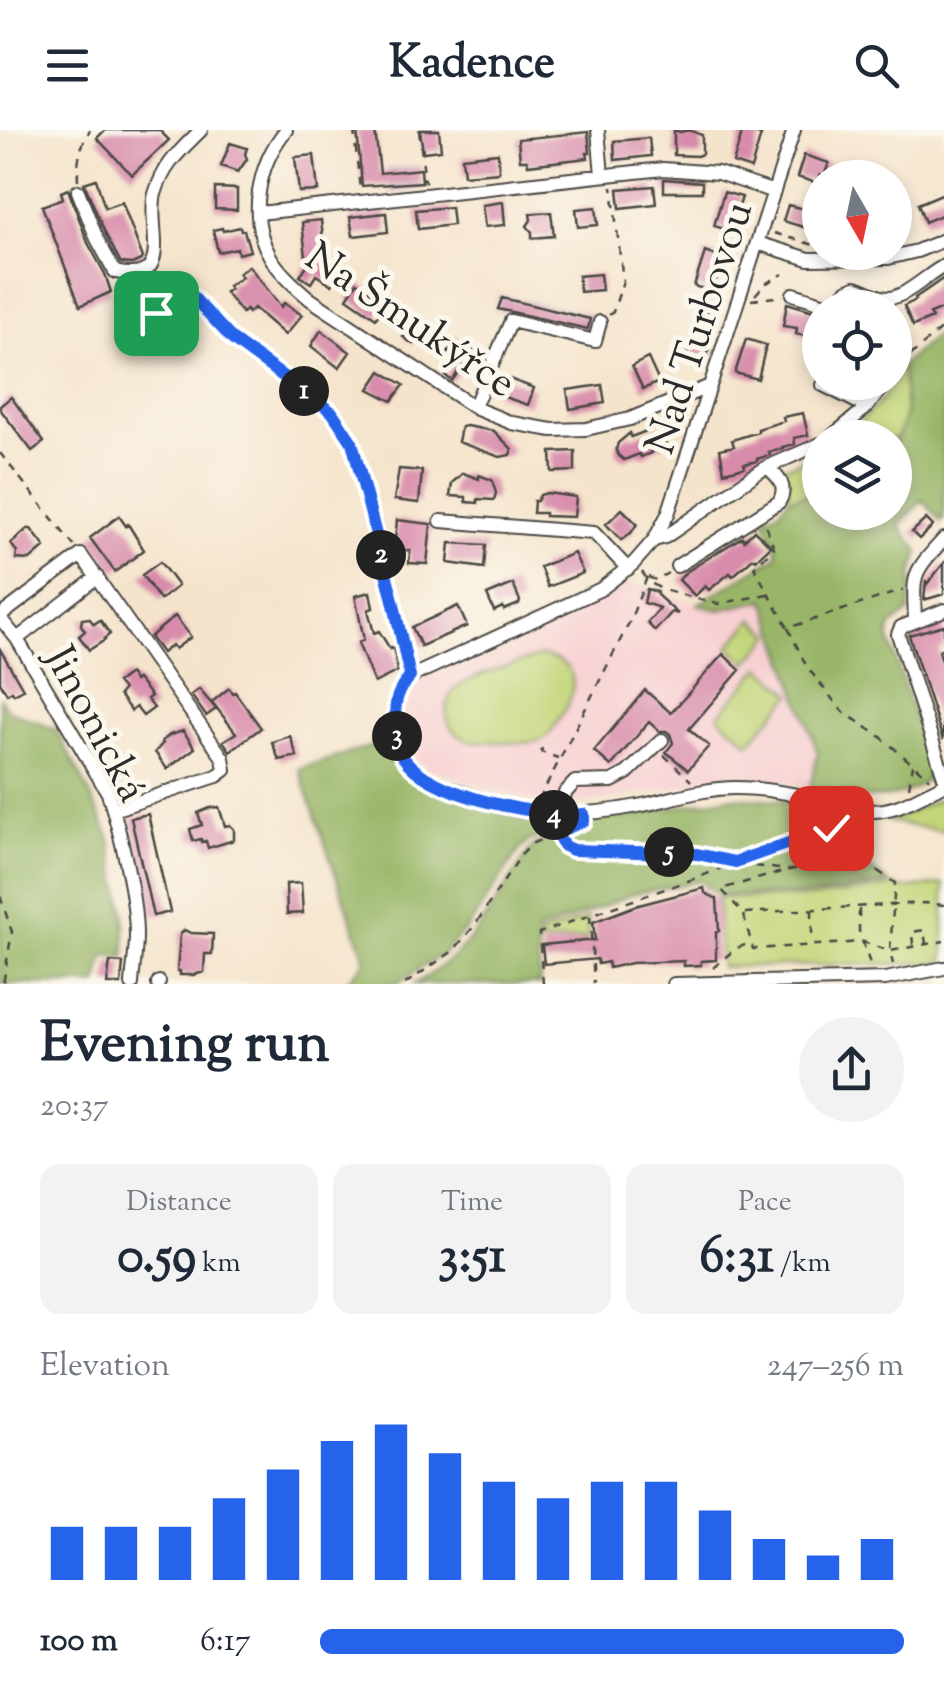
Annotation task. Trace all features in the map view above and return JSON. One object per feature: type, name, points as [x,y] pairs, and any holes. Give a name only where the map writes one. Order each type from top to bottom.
[{"type":"street","points":[[78,191],[114,272],[139,273],[150,266],[156,254],[154,198],[167,164],[201,130]]},
{"type":"street","name":"Na Šmukýřce","points":[[286,130],[274,146],[258,190],[261,231],[270,257],[310,299],[474,407],[512,424],[552,430],[586,429],[630,419],[710,386]]},
{"type":"street","points":[[598,130],[606,174]]},
{"type":"street","name":"Nad Turbovou","points":[[410,677],[601,589],[628,569],[654,540],[679,488],[794,130]]},
{"type":"street","points":[[259,212],[663,169],[718,173],[774,192]]},
{"type":"street","points":[[757,243],[809,259],[829,259],[888,258],[917,252],[944,240]]},
{"type":"street","points":[[908,290],[944,266]]},
{"type":"street","points":[[793,294],[802,297]]},
{"type":"street","points":[[474,407],[511,320],[596,341],[600,322]]},
{"type":"street","points":[[853,400],[867,407]]},
{"type":"street","points":[[851,420],[872,400]]},
{"type":"street","name":"Nad Turbovou","points":[[654,540],[665,537],[767,467],[802,452]]},
{"type":"street","points":[[673,569],[779,502],[783,484],[767,467]]},
{"type":"street","points":[[441,521],[594,533],[628,569]]},
{"type":"street","points":[[915,620],[917,568],[944,538]]},
{"type":"street","points":[[0,617],[81,555],[223,758],[225,770],[217,776],[113,810]]},
{"type":"street","points":[[17,639],[97,577]]},
{"type":"street","points":[[393,600],[410,677],[400,688],[395,704],[403,757],[418,773],[449,788],[513,810],[561,816],[633,807],[728,788],[756,788],[870,811],[907,804],[942,783],[898,634],[901,627],[944,610]]},
{"type":"street","name":"Jinonická","points":[[0,617],[101,781],[113,810],[134,916],[132,984]]},
{"type":"street","points":[[561,816],[566,794],[575,782],[612,781],[627,774],[659,744]]},
{"type":"street","points":[[674,984],[882,981],[944,968]]},
{"type":"path","points":[[78,191],[77,165],[82,142],[90,130]]},
{"type":"path","points":[[354,130],[360,188]]},
{"type":"path","points":[[419,130],[424,181]]},
{"type":"path","points":[[600,322],[614,312],[623,281],[606,174]]},
{"type":"path","points":[[768,229],[802,242]]},
{"type":"path","points":[[139,273],[156,313],[175,311],[193,297],[233,340],[332,412],[352,442],[393,600]]},
{"type":"path","points":[[744,309],[765,284],[783,274]]},
{"type":"path","points":[[750,300],[793,294]]},
{"type":"path","points":[[912,353],[944,326]]},
{"type":"path","points":[[0,453],[81,555]]},
{"type":"path","points":[[763,512],[774,548],[754,567],[807,667],[842,712],[942,783]]},
{"type":"path","points":[[647,577],[656,580],[673,569]]},
{"type":"path","points":[[647,577],[662,590],[718,604],[768,594]]},
{"type":"path","points":[[538,802],[630,622],[647,577]]},
{"type":"path","points":[[788,628],[914,586]]},
{"type":"path","points":[[659,744],[690,778]]},
{"type":"path","points":[[542,748],[540,752],[560,759]]},
{"type":"path","points":[[907,804],[913,764]]},
{"type":"path","points":[[543,984],[539,933],[831,828],[870,826],[879,822],[882,811]]},
{"type":"path","points":[[405,984],[453,950],[533,843],[579,824],[584,821],[584,814]]},
{"type":"path","points":[[831,828],[857,848],[859,858],[895,883],[890,951],[893,964]]},
{"type":"path","points":[[556,833],[564,846],[573,850],[697,854],[789,870]]},
{"type":"path","points":[[859,858],[789,870],[721,889],[743,914],[753,949],[863,942],[890,951],[944,941]]},
{"type":"path","points":[[0,896],[12,932],[2,984]]},
{"type":"path","points":[[743,914],[944,905]]},
{"type":"path","points":[[812,908],[812,944]]},
{"type":"path","points":[[859,908],[863,942],[882,981]]},
{"type":"path","points":[[590,914],[594,984]]},
{"type":"path","points":[[914,946],[912,932],[924,930],[926,944]]},
{"type":"path","points":[[714,968],[735,948],[751,942]]},
{"type":"shaded area","points":[[420,165],[423,189],[390,193],[387,168]]},
{"type":"shaded area","points":[[498,294],[593,314],[590,333],[494,310]]},
{"type":"shaded area","points":[[626,582],[719,610],[765,599],[818,754],[810,787],[782,781],[722,779],[593,802],[543,804],[427,768],[416,757],[404,727],[405,700],[420,680],[579,613]]},
{"type":"green space","points":[[944,328],[941,522],[923,500],[912,511],[912,420],[903,420],[905,400],[912,400],[912,356]]},
{"type":"green space","points":[[882,400],[905,400],[903,420],[861,420]]},
{"type":"green space","points":[[802,460],[802,496],[788,499],[789,480],[781,468]]},
{"type":"green space","points":[[802,496],[802,530],[903,530],[919,551],[909,612],[890,627],[889,638],[929,768],[922,783],[901,794],[862,797],[810,787],[818,753],[765,600],[719,610],[698,604],[777,556],[765,521],[788,499]]},
{"type":"green space","points":[[753,619],[772,635],[747,663],[729,647]]},
{"type":"green space","points":[[541,656],[564,665],[572,680],[570,699],[545,738],[529,743],[475,741],[453,730],[447,706],[461,685]]},
{"type":"green space","points":[[761,667],[792,694],[749,743],[718,716]]},
{"type":"green space","points":[[0,698],[8,710],[56,730],[109,836],[125,915],[125,957],[104,955],[98,984],[0,984]]},
{"type":"green space","points":[[388,741],[400,767],[420,785],[525,819],[580,819],[530,840],[520,849],[469,926],[443,954],[396,984],[344,984],[366,961],[299,769]]},
{"type":"green space","points":[[731,797],[791,801],[875,820],[826,826],[856,849],[857,859],[889,883],[811,895],[717,895],[700,881],[632,894],[537,931],[540,984],[414,984],[465,945],[538,843],[588,819]]},
{"type":"green space","points":[[944,797],[944,831],[889,822],[937,800]]},
{"type":"green space","points":[[944,884],[944,961],[721,967],[718,898],[812,898],[897,885],[900,889]]},
{"type":"green space","points":[[588,918],[588,939],[541,943],[541,934]]},
{"type":"building","points":[[105,130],[159,130],[169,140],[132,175],[97,138]]},
{"type":"building","points":[[357,130],[375,130],[380,173],[421,169],[422,182],[362,186]]},
{"type":"building","points":[[420,130],[439,130],[441,150],[423,152]]},
{"type":"building","points":[[674,130],[702,135],[702,154],[674,155]]},
{"type":"building","points":[[743,130],[761,135],[751,169],[733,163]]},
{"type":"building","points":[[588,132],[588,158],[528,165],[527,160],[520,160],[518,139]]},
{"type":"building","points":[[649,138],[651,156],[615,160],[614,141]]},
{"type":"building","points":[[230,143],[247,148],[247,159],[238,172],[221,166]]},
{"type":"building","points":[[498,153],[499,172],[464,175],[462,157]]},
{"type":"building","points":[[314,155],[318,191],[299,192],[295,157]]},
{"type":"building","points":[[96,179],[105,208],[122,202],[141,260],[121,263],[84,183]]},
{"type":"building","points":[[664,179],[702,182],[702,192],[664,192]]},
{"type":"building","points":[[654,186],[656,204],[620,208],[618,189]]},
{"type":"building","points":[[215,188],[237,189],[237,210],[215,209]]},
{"type":"building","points":[[68,189],[111,292],[80,306],[42,206],[63,198],[61,192]]},
{"type":"building","points":[[724,192],[742,197],[731,231],[714,226]]},
{"type":"building","points":[[944,193],[944,214],[925,222],[918,204]]},
{"type":"building","points":[[503,202],[505,225],[485,227],[482,205]]},
{"type":"building","points":[[788,205],[802,208],[802,227],[783,221]]},
{"type":"building","points":[[451,207],[453,225],[418,229],[416,210]]},
{"type":"building","points":[[596,207],[598,225],[578,227],[576,209]]},
{"type":"building","points":[[551,212],[554,236],[532,238],[527,226],[530,214]]},
{"type":"building","points":[[386,213],[388,232],[353,236],[350,217]]},
{"type":"building","points":[[321,220],[326,267],[339,275],[332,285],[316,275],[311,283],[300,276],[307,265],[302,222]]},
{"type":"building","points":[[240,227],[250,251],[238,254],[237,248],[218,252],[213,230]]},
{"type":"building","points":[[705,252],[723,258],[712,292],[694,286]]},
{"type":"building","points":[[249,266],[281,307],[284,303],[302,315],[285,335],[254,308],[242,313],[225,292]]},
{"type":"building","points":[[600,274],[602,290],[580,292],[578,276]]},
{"type":"building","points":[[944,278],[944,308],[913,326],[915,298]]},
{"type":"building","points":[[357,282],[387,302],[376,318],[347,298]]},
{"type":"building","points":[[502,298],[590,319],[588,329],[498,309]]},
{"type":"building","points":[[709,302],[720,305],[705,365],[686,359],[698,320],[703,322]]},
{"type":"building","points":[[787,303],[802,308],[802,335],[796,334],[797,328],[783,326]]},
{"type":"building","points":[[418,320],[431,324],[434,331],[424,345],[403,337]]},
{"type":"building","points":[[321,330],[350,352],[339,368],[311,346]]},
{"type":"building","points":[[746,339],[766,345],[758,379],[735,373]]},
{"type":"building","points":[[456,341],[473,350],[452,381],[446,376],[451,366],[443,360]]},
{"type":"building","points":[[648,358],[659,382],[643,389],[632,366]]},
{"type":"building","points":[[381,371],[404,385],[392,401],[369,389]]},
{"type":"building","points":[[501,376],[534,388],[528,405],[495,394]]},
{"type":"building","points":[[602,385],[605,403],[570,409],[567,390]]},
{"type":"building","points":[[11,397],[44,442],[32,451],[0,409]]},
{"type":"building","points":[[803,413],[802,436],[794,438],[795,444],[769,452],[770,455],[744,464],[745,467],[724,472],[720,449],[734,446],[732,440],[784,421],[783,417]]},
{"type":"building","points":[[659,426],[666,444],[641,457],[639,454],[624,460],[618,455],[618,443],[630,433],[631,437]]},
{"type":"building","points":[[461,427],[494,431],[512,449],[510,455],[500,457],[458,442]]},
{"type":"building","points":[[575,451],[575,471],[552,472],[551,452]]},
{"type":"building","points":[[399,469],[422,471],[419,503],[394,500]]},
{"type":"building","points":[[463,473],[492,480],[494,500],[466,502],[466,497],[450,496],[452,483]]},
{"type":"building","points":[[547,493],[576,497],[574,517],[533,513],[534,501]]},
{"type":"building","points":[[622,509],[637,524],[621,540],[606,524]]},
{"type":"building","points":[[119,516],[144,550],[115,572],[90,538]]},
{"type":"building","points":[[926,519],[933,526],[919,539],[912,532]]},
{"type":"building","points":[[397,520],[431,524],[427,564],[409,563],[410,551],[394,549]]},
{"type":"building","points":[[27,529],[45,547],[30,560],[16,559],[17,552],[11,544]]},
{"type":"building","points":[[754,530],[771,546],[733,576],[730,573],[709,590],[705,586],[695,596],[679,580],[742,537],[744,540]]},
{"type":"building","points":[[450,543],[486,545],[484,568],[448,563]]},
{"type":"building","points":[[574,553],[583,573],[548,587],[540,567]]},
{"type":"building","points":[[160,562],[178,586],[160,600],[142,575]]},
{"type":"building","points":[[944,563],[944,594],[924,600],[926,580],[927,584]]},
{"type":"building","points":[[513,584],[519,604],[494,611],[487,595]]},
{"type":"building","points":[[647,589],[657,592],[678,614],[672,612],[655,631],[647,623],[660,608],[644,603]]},
{"type":"building","points":[[370,592],[373,608],[368,610],[374,633],[379,631],[390,649],[393,647],[398,671],[374,683],[358,643],[364,640],[355,596]]},
{"type":"building","points":[[458,606],[467,626],[421,646],[412,627]]},
{"type":"building","points":[[175,616],[191,637],[162,653],[150,637]]},
{"type":"building","points":[[89,618],[94,624],[100,620],[110,634],[89,650],[79,636],[85,631],[82,619]]},
{"type":"building","points":[[944,625],[944,647],[939,650],[944,669],[943,740],[909,635]]},
{"type":"building","points":[[0,649],[23,689],[14,694],[7,694],[0,682]]},
{"type":"building","points":[[723,654],[740,670],[689,729],[709,746],[688,770],[666,752],[673,743],[670,734],[649,722],[611,766],[594,751],[645,690],[671,713]]},
{"type":"building","points":[[129,674],[151,696],[147,699],[154,708],[143,716],[136,707],[131,711],[119,695],[123,690],[117,683]]},
{"type":"building","points":[[229,688],[261,728],[230,751],[223,741],[236,733],[212,702]]},
{"type":"building","points":[[199,689],[216,709],[206,716],[191,695]]},
{"type":"building","points":[[183,731],[195,748],[167,769],[155,752],[170,735]]},
{"type":"building","points":[[290,736],[297,756],[279,760],[272,742]]},
{"type":"building","points":[[219,807],[225,826],[234,829],[234,840],[208,848],[206,841],[193,841],[190,829],[202,825],[198,813]]},
{"type":"building","points":[[148,814],[170,912],[153,916],[131,818]]},
{"type":"building","points":[[301,883],[303,913],[287,914],[286,884]]},
{"type":"building","points":[[704,888],[705,893],[717,899],[716,960],[701,961],[701,965],[684,966],[684,961],[609,968],[608,962],[598,964],[597,959],[544,964],[542,945],[595,940],[593,922]]},
{"type":"building","points":[[184,930],[213,934],[212,954],[205,954],[204,972],[180,975],[177,971],[180,935]]},
{"type":"building","points":[[110,962],[123,963],[121,984],[107,984]]},
{"type":"route","points":[[156,313],[175,311],[193,297],[233,340],[332,412],[352,442],[410,677],[400,688],[395,704],[398,743],[403,757],[418,773],[513,810],[561,816],[584,814],[584,821],[556,833],[564,846],[573,850],[697,854],[735,862],[831,828]]}]
